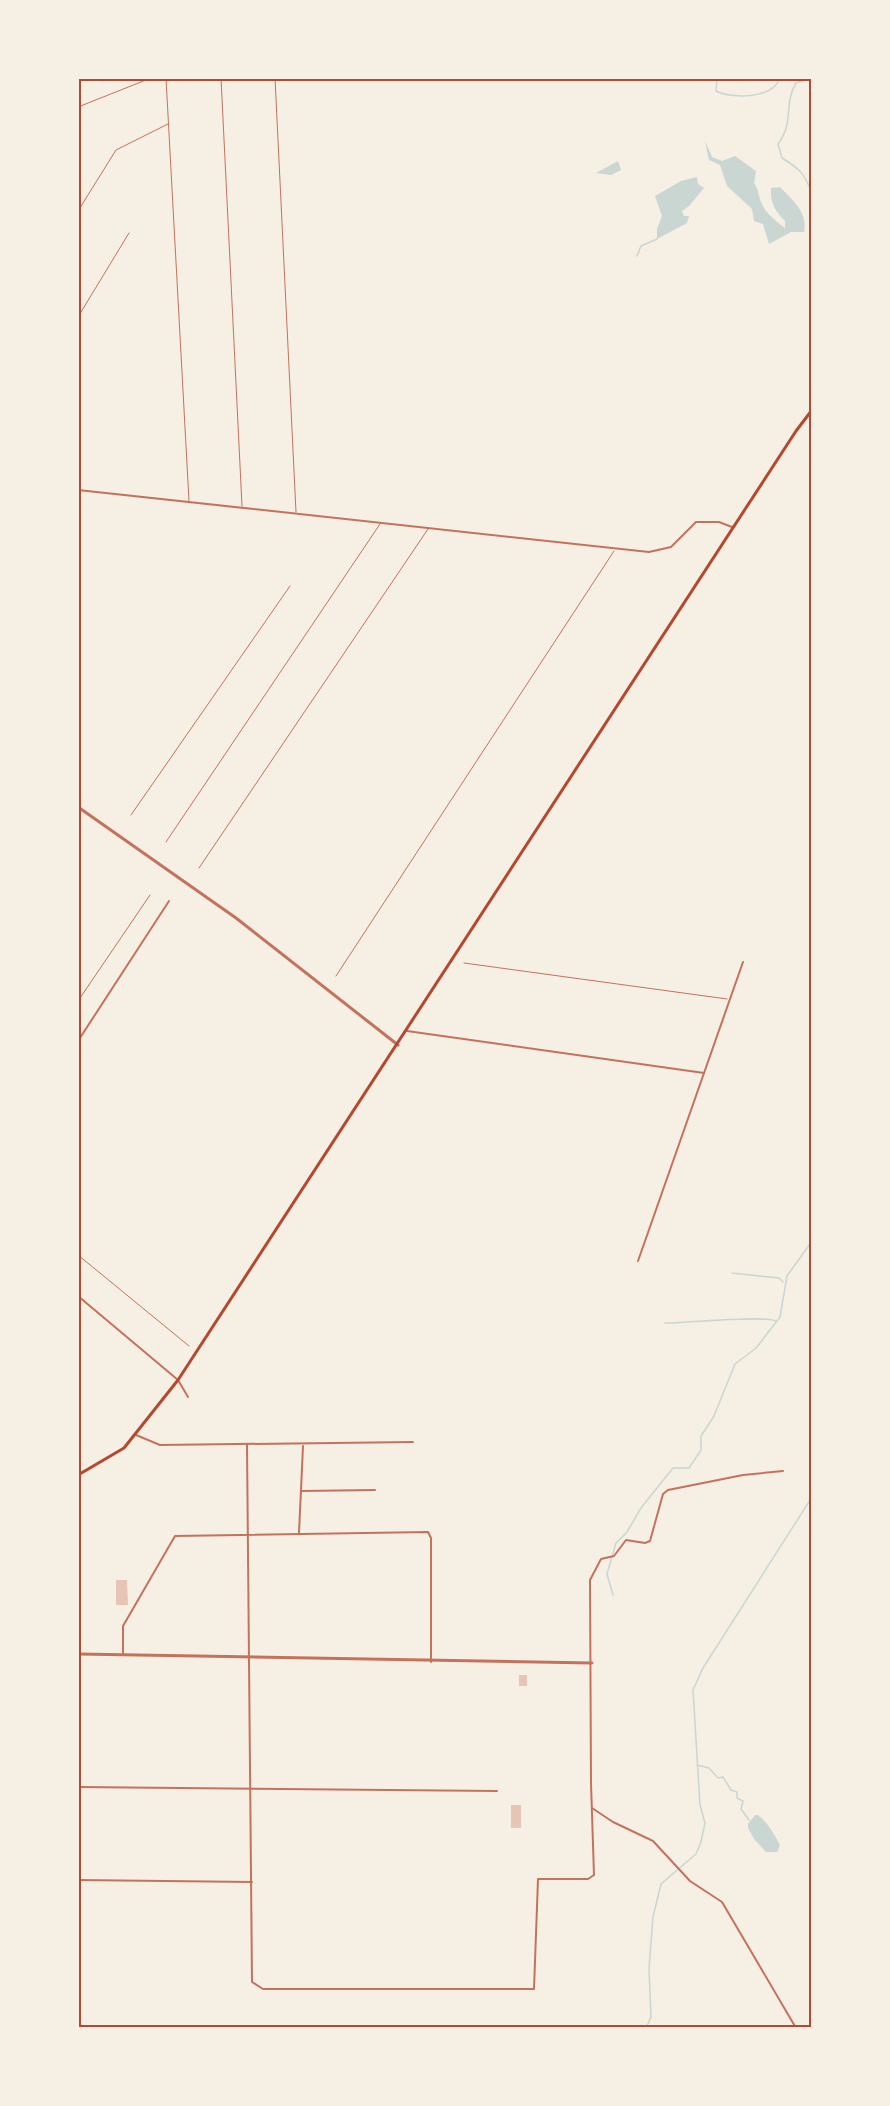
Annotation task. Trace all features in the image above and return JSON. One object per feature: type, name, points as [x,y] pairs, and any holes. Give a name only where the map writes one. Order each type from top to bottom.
[{"type":"main road","points":[[78,1475],[111,1458],[136,1436],[178,1380],[812,410]]},
{"type":"street","points":[[78,490],[649,552],[663,550],[675,543],[696,522],[719,522],[733,528]]},
{"type":"street","points":[[78,807],[236,918],[398,1045]]},
{"type":"street","points":[[78,1041],[170,901]]},
{"type":"street","points":[[638,1261],[743,962]]},
{"type":"street","points":[[407,1031],[704,1073]]},
{"type":"street","points":[[78,1296],[178,1380],[188,1397]]},
{"type":"street","points":[[136,1436],[160,1445],[413,1442]]},
{"type":"street","points":[[247,1444],[252,1982],[263,1989],[534,1989],[536,1882],[538,1878],[593,1877],[590,1582],[600,1561],[614,1556],[628,1539],[645,1543],[651,1541],[663,1494],[668,1490],[743,1475],[783,1471]]},
{"type":"street","points":[[299,1533],[303,1444]]},
{"type":"street","points":[[301,1491],[375,1490]]},
{"type":"street","points":[[123,1655],[123,1626],[175,1536],[428,1532],[432,1538],[431,1662]]},
{"type":"street","points":[[78,1654],[431,1662],[592,1663]]},
{"type":"street","points":[[78,1787],[497,1791]]},
{"type":"street","points":[[592,1808],[613,1822],[653,1841],[681,1873],[722,1902],[796,2028]]},
{"type":"street","points":[[78,1880],[252,1882]]},
{"type":"lane","points":[[78,107],[151,78]]},
{"type":"lane","points":[[166,78],[189,502]]},
{"type":"lane","points":[[221,78],[242,508]]},
{"type":"lane","points":[[275,78],[296,514]]},
{"type":"lane","points":[[78,211],[116,150],[169,124]]},
{"type":"lane","points":[[78,317],[129,233]]},
{"type":"lane","points":[[166,842],[381,522]]},
{"type":"lane","points":[[199,868],[429,528]]},
{"type":"lane","points":[[336,976],[616,547]]},
{"type":"lane","points":[[131,815],[290,585]]},
{"type":"lane","points":[[78,1001],[150,895]]},
{"type":"lane","points":[[464,963],[730,999]]},
{"type":"lane","points":[[78,1255],[189,1346]]},
{"type":"shaded area","points":[[705,141],[712,157],[722,161],[735,156],[756,171],[754,183],[765,210],[785,228],[785,221],[776,210],[771,198],[771,188],[780,187],[802,213],[804,232],[791,232],[769,244],[763,224],[754,221],[752,209],[727,186],[720,165],[709,160]]},
{"type":"shaded area","points":[[618,161],[621,170],[611,175],[596,173]]},
{"type":"shaded area","points":[[697,177],[698,184],[704,188],[682,211],[684,216],[689,216],[687,223],[657,239],[657,229],[662,216],[655,196],[681,181]]},
{"type":"shaded area","points":[[755,1815],[765,1822],[780,1845],[777,1852],[766,1852],[754,1839],[748,1824]]},
{"type":"building","points":[[116,1580],[127,1580],[128,1605],[116,1605]]},
{"type":"building","points":[[519,1675],[527,1675],[527,1686],[519,1686]]},
{"type":"building","points":[[511,1805],[521,1805],[521,1828],[511,1828]]},
{"type":"waterway","points":[[717,78],[716,91],[741,96],[769,90],[780,78]]},
{"type":"waterway","points":[[811,78],[796,83],[790,99],[786,128],[778,144],[782,158],[801,172],[812,193]]},
{"type":"waterway","points":[[637,256],[641,246],[657,239]]},
{"type":"waterway","points":[[613,1595],[607,1574],[616,1543],[627,1532],[641,1508],[673,1468],[689,1468],[701,1450],[701,1436],[714,1416],[735,1364],[756,1348],[780,1317],[787,1276],[812,1241]]},
{"type":"waterway","points":[[732,1273],[779,1278],[783,1282]]},
{"type":"waterway","points":[[665,1323],[741,1319],[776,1321]]},
{"type":"waterway","points":[[646,2028],[651,2017],[649,1968],[653,1917],[661,1884],[696,1854],[705,1823],[700,1805],[693,1690],[703,1668],[812,1497]]},
{"type":"waterway","points":[[697,1765],[709,1768],[718,1778],[723,1777],[731,1790],[737,1792],[737,1798],[743,1801],[741,1809],[749,1820]]}]
